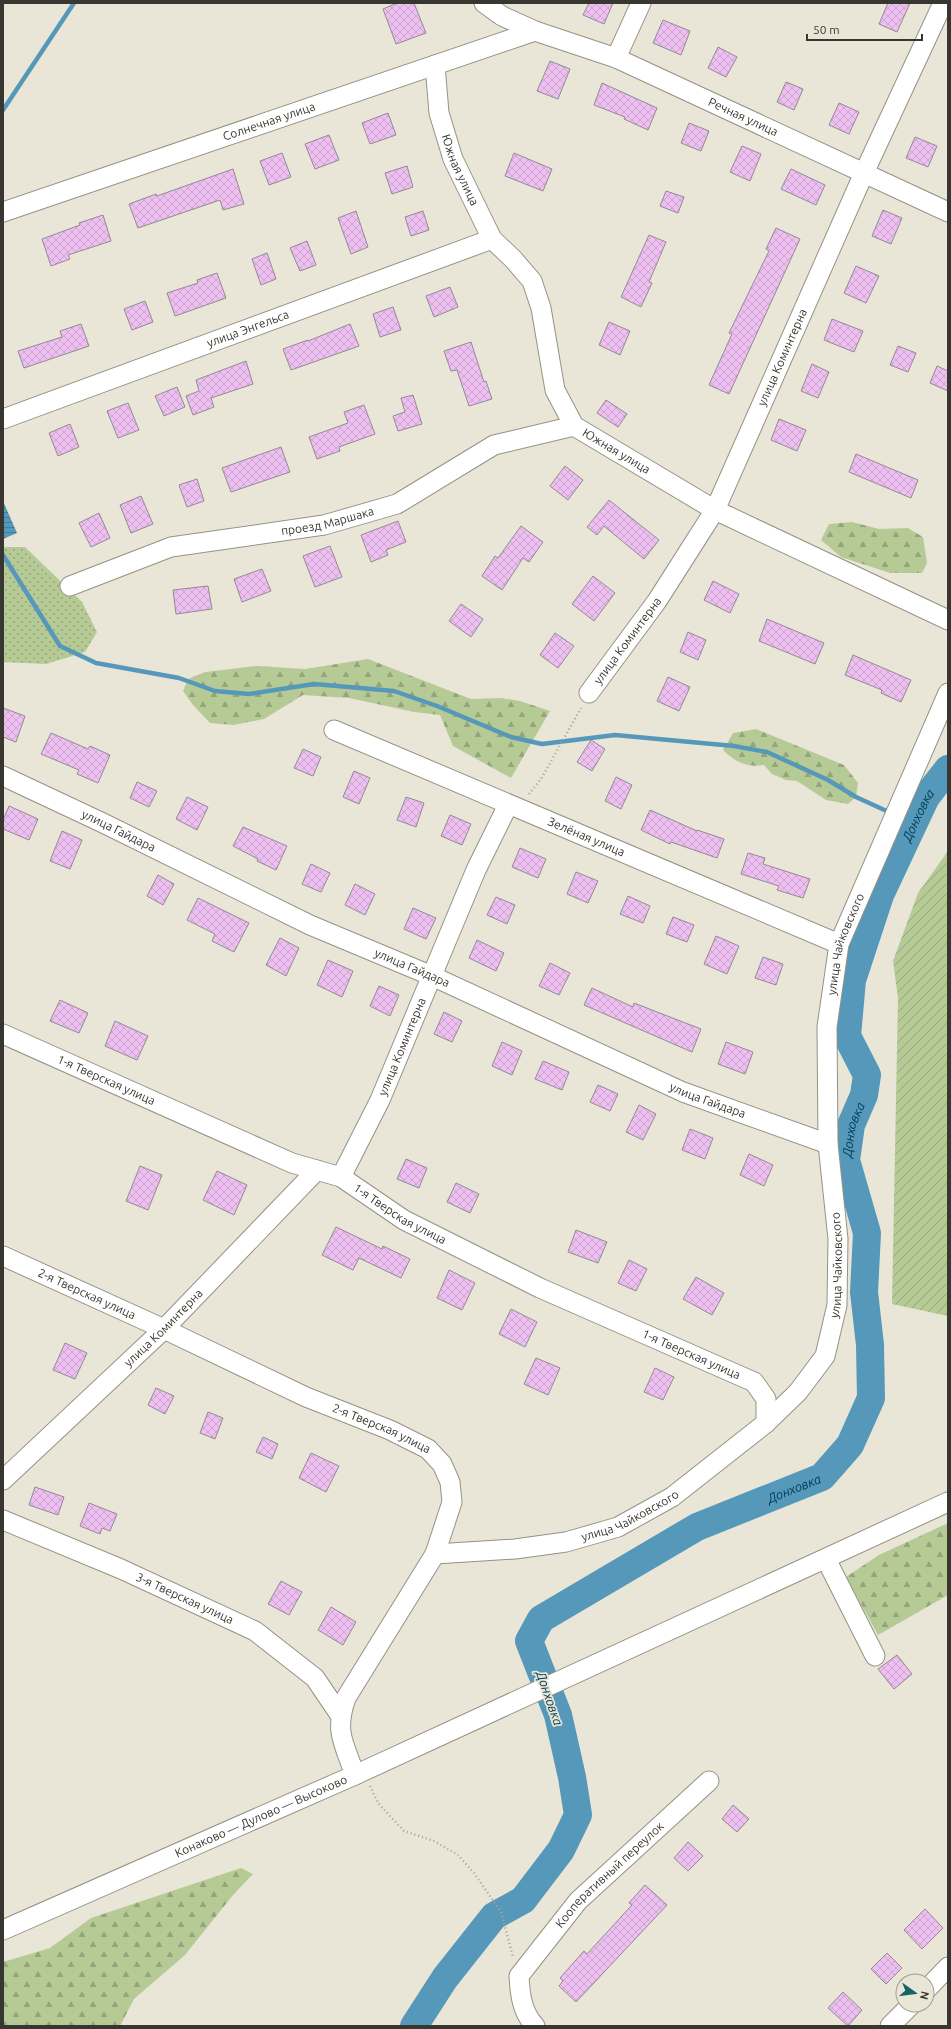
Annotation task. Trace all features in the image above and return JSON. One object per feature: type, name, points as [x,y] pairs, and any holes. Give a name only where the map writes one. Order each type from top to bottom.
[{"type":"street","points":[[484,3],[502,16],[535,31]]},
{"type":"street","points":[[616,58],[641,3]]},
{"type":"street","name":"улица Коминтерна","points":[[589,693],[657,601],[714,510],[864,173],[943,3]]},
{"type":"street","name":"Речная улица","points":[[535,31],[616,58],[948,212]]},
{"type":"street","name":"Солнечная улица","points":[[3,212],[535,31]]},
{"type":"street","name":"Южная улица","points":[[435,65],[439,113],[453,159],[492,239],[513,259],[532,281],[541,308],[556,390],[574,426],[714,510],[948,620]]},
{"type":"street","name":"улица Энгельса","points":[[3,419],[492,239]]},
{"type":"street","name":"проезд Маршака","points":[[70,586],[171,547],[324,525],[397,504],[494,445],[574,426]]},
{"type":"street","name":"улица Чайковского","points":[[435,1554],[515,1549],[566,1542],[618,1527],[672,1497],[766,1423],[798,1392],[825,1356],[837,1305],[838,1239],[828,1144],[827,1027],[839,944],[948,693]]},
{"type":"street","name":"Зелёная улица","points":[[334,730],[839,944]]},
{"type":"street","name":"улица Гайдара","points":[[3,776],[103,823],[310,926],[432,976],[684,1092],[828,1144]]},
{"type":"street","name":"улица Коминтерна","points":[[341,1177],[380,1100],[476,870],[513,807]]},
{"type":"street","name":"1-я Тверская улица","points":[[3,1034],[292,1163],[341,1177],[404,1220],[526,1282],[754,1382],[766,1399],[766,1423]]},
{"type":"street","name":"улица Коминтерна","points":[[3,1480],[164,1329],[317,1170]]},
{"type":"street","name":"2-я Тверская улица","points":[[3,1256],[164,1329],[306,1396],[390,1430],[428,1449],[442,1464],[450,1482],[452,1502],[435,1554],[346,1698],[340,1715],[340,1732],[359,1773]]},
{"type":"street","name":"Конаково — Дулово — Высоково","points":[[3,1930],[359,1773],[948,1502]]},
{"type":"street","name":"3-я Тверская улица","points":[[3,1520],[121,1569],[255,1631],[315,1678],[340,1715]]},
{"type":"street","points":[[826,1559],[875,1656]]},
{"type":"street","name":"Кооперативный переулок","points":[[519,1976],[578,1901],[709,1781]]},
{"type":"street","points":[[935,1980],[948,1967]]},
{"type":"street","points":[[519,1976],[521,2001],[528,2019],[535,2026]]},
{"type":"street","points":[[890,2026],[903,2013]]},
{"type":"path","points":[[513,807],[541,779],[589,693]]},
{"type":"path","points":[[359,1773],[378,1803],[404,1831],[434,1840],[458,1855],[474,1873],[501,1912],[519,1976]]},
{"type":"green space","points":[[852,522],[879,529],[908,528],[923,537],[927,563],[922,573],[890,573],[841,557],[821,540],[829,524]]},
{"type":"green space","points":[[3,547],[25,547],[82,602],[97,632],[85,652],[46,664],[3,662]]},
{"type":"green space","points":[[368,659],[471,699],[501,698],[520,701],[550,711],[511,778],[453,746],[440,715],[414,712],[349,698],[303,695],[264,719],[234,725],[210,723],[193,705],[183,691],[188,679],[205,672],[257,666],[305,669]]},
{"type":"green space","points":[[756,729],[844,765],[858,783],[856,797],[848,804],[826,800],[797,781],[786,780],[772,774],[764,765],[752,766],[737,761],[723,750],[733,733]]},
{"type":"green space","points":[[948,851],[948,1316],[892,1304],[898,998],[893,961],[918,893]]},
{"type":"green space","points":[[948,1523],[948,1595],[878,1635],[846,1577],[879,1555]]},
{"type":"green space","points":[[241,1868],[253,1874],[233,1895],[185,1955],[134,1999],[120,2026],[3,2026],[3,1962],[50,1948],[91,1918]]},
{"type":"water","points":[[3,501],[17,533],[3,539]]},
{"type":"building","points":[[397,3],[414,3],[426,33],[396,44],[383,9]]},
{"type":"building","points":[[589,3],[613,3],[604,24],[583,15]]},
{"type":"building","points":[[888,3],[910,3],[897,32],[879,24]]},
{"type":"building","points":[[663,20],[690,31],[681,55],[653,43]]},
{"type":"building","points":[[718,47],[737,57],[726,77],[708,68]]},
{"type":"building","points":[[550,61],[570,69],[558,99],[537,91]]},
{"type":"building","points":[[786,82],[803,89],[794,110],[777,102]]},
{"type":"building","points":[[602,83],[657,108],[648,130],[624,119],[625,117],[594,105]]},
{"type":"building","points":[[839,103],[859,112],[849,134],[829,125]]},
{"type":"building","points":[[388,113],[396,135],[370,144],[362,123]]},
{"type":"building","points":[[689,123],[709,131],[701,151],[681,143]]},
{"type":"building","points":[[329,135],[339,160],[315,169],[305,144]]},
{"type":"building","points":[[915,137],[937,146],[928,167],[906,158]]},
{"type":"building","points":[[742,146],[761,154],[750,181],[730,172]]},
{"type":"building","points":[[282,153],[291,177],[269,185],[260,161]]},
{"type":"building","points":[[514,153],[552,169],[543,191],[505,176]]},
{"type":"building","points":[[407,166],[413,187],[392,194],[385,173]]},
{"type":"building","points":[[233,169],[244,204],[223,210],[220,200],[138,228],[129,204],[156,194],[157,196]]},
{"type":"building","points":[[791,169],[825,185],[816,205],[781,189]]},
{"type":"building","points":[[666,191],[684,197],[678,213],[660,206]]},
{"type":"building","points":[[883,210],[902,218],[891,244],[872,236]]},
{"type":"building","points":[[356,211],[368,247],[351,254],[338,218]]},
{"type":"building","points":[[423,211],[429,230],[411,236],[405,217]]},
{"type":"building","points":[[103,215],[111,241],[68,255],[70,259],[51,266],[42,239],[80,225],[79,223]]},
{"type":"building","points":[[776,228],[800,239],[729,394],[709,385],[732,334],[729,333],[769,251],[766,249]]},
{"type":"building","points":[[649,235],[666,242],[649,282],[652,283],[641,307],[621,297]]},
{"type":"building","points":[[307,241],[316,265],[300,271],[290,248]]},
{"type":"building","points":[[267,253],[276,279],[261,285],[252,259]]},
{"type":"building","points":[[856,266],[879,276],[866,303],[844,293]]},
{"type":"building","points":[[217,273],[226,298],[175,316],[167,293],[198,283],[197,280]]},
{"type":"building","points":[[450,287],[458,307],[434,317],[426,296]]},
{"type":"building","points":[[145,301],[153,322],[132,330],[124,309]]},
{"type":"building","points":[[393,307],[401,330],[380,337],[373,314]]},
{"type":"building","points":[[832,319],[863,331],[854,352],[824,340]]},
{"type":"building","points":[[609,322],[630,331],[620,355],[599,345]]},
{"type":"building","points":[[81,324],[89,346],[24,368],[18,351],[62,337],[60,331]]},
{"type":"building","points":[[350,324],[359,346],[291,370],[283,349],[308,341]]},
{"type":"building","points":[[471,342],[484,382],[486,381],[492,399],[469,406],[457,370],[451,371],[444,351]]},
{"type":"building","points":[[898,346],[916,353],[908,372],[890,365]]},
{"type":"building","points":[[246,361],[253,384],[211,398],[214,407],[193,415],[186,396],[199,391],[196,380]]},
{"type":"building","points":[[812,364],[829,372],[818,398],[801,391]]},
{"type":"building","points":[[937,366],[948,371],[948,391],[930,383]]},
{"type":"building","points":[[177,387],[185,407],[164,416],[155,396]]},
{"type":"building","points":[[413,395],[422,424],[398,431],[393,416],[405,412],[401,398]]},
{"type":"building","points":[[606,400],[627,414],[618,427],[597,413]]},
{"type":"building","points":[[128,403],[139,430],[118,438],[107,411]]},
{"type":"building","points":[[364,405],[375,434],[339,447],[340,451],[317,459],[309,437],[348,423],[344,412]]},
{"type":"building","points":[[779,419],[806,430],[797,451],[771,440]]},
{"type":"building","points":[[70,424],[79,447],[58,456],[49,433]]},
{"type":"building","points":[[281,447],[290,472],[231,492],[222,468]]},
{"type":"building","points":[[856,454],[918,480],[911,498],[849,472]]},
{"type":"building","points":[[565,466],[583,480],[568,500],[550,486]]},
{"type":"building","points":[[197,479],[204,501],[187,507],[179,485]]},
{"type":"building","points":[[141,496],[153,524],[131,533],[120,505]]},
{"type":"building","points":[[609,500],[659,540],[644,559],[604,526],[597,535],[587,527]]},
{"type":"building","points":[[99,513],[110,538],[91,547],[79,523]]},
{"type":"building","points":[[398,521],[406,542],[386,550],[388,555],[371,562],[361,535]]},
{"type":"building","points":[[521,526],[543,542],[529,562],[523,558],[502,590],[482,576],[495,556],[498,558]]},
{"type":"building","points":[[330,546],[342,577],[315,587],[303,556]]},
{"type":"building","points":[[262,569],[271,591],[242,602],[234,579]]},
{"type":"building","points":[[593,576],[615,593],[594,621],[572,604]]},
{"type":"building","points":[[713,581],[739,594],[730,613],[704,600]]},
{"type":"building","points":[[208,586],[212,609],[176,614],[173,590]]},
{"type":"building","points":[[461,604],[483,619],[471,637],[449,621]]},
{"type":"building","points":[[767,619],[824,643],[815,664],[759,641]]},
{"type":"building","points":[[688,632],[706,640],[698,660],[680,652]]},
{"type":"building","points":[[555,633],[574,646],[558,668],[540,655]]},
{"type":"building","points":[[853,655],[911,680],[901,702],[881,693],[882,690],[845,675]]},
{"type":"building","points":[[668,677],[690,687],[679,711],[657,701]]},
{"type":"building","points":[[3,708],[25,716],[16,742],[3,737]]},
{"type":"building","points":[[51,733],[88,749],[90,746],[110,755],[98,783],[77,774],[79,770],[41,754]]},
{"type":"building","points":[[591,740],[605,749],[592,771],[577,762]]},
{"type":"building","points":[[303,749],[321,757],[313,776],[294,768]]},
{"type":"building","points":[[354,771],[370,778],[359,804],[343,797]]},
{"type":"building","points":[[616,777],[632,785],[621,809],[605,801]]},
{"type":"building","points":[[137,782],[157,791],[149,807],[130,798]]},
{"type":"building","points":[[187,797],[208,807],[197,830],[176,819]]},
{"type":"building","points":[[406,797],[424,803],[416,827],[397,820]]},
{"type":"building","points":[[9,806],[38,819],[29,840],[3,829],[3,820]]},
{"type":"building","points":[[650,810],[697,831],[724,839],[717,858],[671,842],[670,844],[641,830]]},
{"type":"building","points":[[450,815],[471,824],[462,845],[441,836]]},
{"type":"building","points":[[243,827],[287,846],[276,870],[257,861],[258,859],[233,846]]},
{"type":"building","points":[[62,831],[82,840],[70,869],[50,861]]},
{"type":"building","points":[[520,848],[546,859],[538,878],[512,867]]},
{"type":"building","points":[[748,853],[765,858],[763,864],[810,879],[803,898],[777,890],[779,886],[741,874]]},
{"type":"building","points":[[311,864],[330,873],[321,892],[302,884]]},
{"type":"building","points":[[576,872],[598,881],[588,903],[567,894]]},
{"type":"building","points":[[158,875],[174,884],[163,905],[147,896]]},
{"type":"building","points":[[355,884],[375,894],[365,915],[345,905]]},
{"type":"building","points":[[628,896],[650,906],[643,923],[620,914]]},
{"type":"building","points":[[496,897],[515,905],[507,924],[487,915]]},
{"type":"building","points":[[198,898],[249,923],[234,952],[212,941],[215,934],[187,920]]},
{"type":"building","points":[[413,908],[436,918],[426,939],[404,929]]},
{"type":"building","points":[[673,917],[694,925],[687,942],[666,934]]},
{"type":"building","points":[[716,936],[739,946],[727,974],[704,964]]},
{"type":"building","points":[[280,938],[299,948],[286,976],[266,965]]},
{"type":"building","points":[[477,940],[504,953],[496,971],[469,958]]},
{"type":"building","points":[[763,957],[783,964],[776,985],[755,978]]},
{"type":"building","points":[[328,960],[353,971],[342,997],[317,985]]},
{"type":"building","points":[[550,963],[570,973],[559,995],[539,986]]},
{"type":"building","points":[[379,986],[399,995],[390,1016],[370,1006]]},
{"type":"building","points":[[592,988],[633,1007],[634,1003],[701,1029],[692,1052],[584,1005]]},
{"type":"building","points":[[60,1000],[88,1013],[79,1033],[50,1021]]},
{"type":"building","points":[[444,1012],[462,1021],[452,1042],[434,1034]]},
{"type":"building","points":[[115,1021],[148,1036],[137,1060],[105,1046]]},
{"type":"building","points":[[502,1042],[522,1051],[512,1075],[492,1066]]},
{"type":"building","points":[[726,1042],[753,1052],[745,1074],[718,1064]]},
{"type":"building","points":[[543,1061],[569,1072],[562,1090],[535,1079]]},
{"type":"building","points":[[598,1085],[618,1094],[610,1111],[590,1102]]},
{"type":"building","points":[[639,1105],[656,1114],[643,1140],[626,1132]]},
{"type":"building","points":[[690,1129],[713,1138],[705,1159],[682,1150]]},
{"type":"building","points":[[749,1154],[773,1165],[764,1186],[740,1175]]},
{"type":"building","points":[[406,1159],[427,1168],[419,1188],[397,1179]]},
{"type":"building","points":[[140,1166],[162,1175],[148,1210],[126,1201]]},
{"type":"building","points":[[217,1171],[247,1185],[234,1215],[203,1200]]},
{"type":"building","points":[[456,1183],[479,1194],[470,1213],[447,1202]]},
{"type":"building","points":[[336,1227],[382,1249],[383,1246],[410,1259],[401,1278],[359,1258],[353,1270],[322,1255]]},
{"type":"building","points":[[576,1230],[607,1242],[598,1263],[568,1252]]},
{"type":"building","points":[[629,1260],[647,1269],[636,1291],[618,1283]]},
{"type":"building","points":[[449,1270],[475,1283],[462,1310],[437,1298]]},
{"type":"building","points":[[696,1277],[724,1293],[712,1315],[683,1299]]},
{"type":"building","points":[[511,1309],[537,1322],[525,1347],[499,1334]]},
{"type":"building","points":[[65,1343],[87,1353],[75,1379],[53,1370]]},
{"type":"building","points":[[536,1358],[560,1368],[548,1395],[524,1384]]},
{"type":"building","points":[[655,1368],[674,1377],[663,1400],[644,1392]]},
{"type":"building","points":[[156,1388],[174,1396],[165,1414],[148,1405]]},
{"type":"building","points":[[208,1412],[223,1418],[215,1439],[200,1433]]},
{"type":"building","points":[[263,1437],[278,1444],[272,1459],[256,1452]]},
{"type":"building","points":[[311,1453],[339,1466],[326,1492],[299,1478]]},
{"type":"building","points":[[35,1487],[64,1497],[58,1515],[29,1505]]},
{"type":"building","points":[[89,1503],[117,1514],[110,1531],[102,1528],[100,1534],[80,1526]]},
{"type":"building","points":[[281,1581],[302,1592],[289,1615],[268,1604]]},
{"type":"building","points":[[331,1607],[356,1622],[343,1645],[318,1630]]},
{"type":"building","points":[[897,1655],[912,1674],[894,1689],[878,1669]]},
{"type":"building","points":[[733,1805],[749,1819],[737,1832],[722,1819]]},
{"type":"building","points":[[688,1842],[703,1856],[688,1871],[674,1858]]},
{"type":"building","points":[[645,1885],[667,1905],[576,2002],[559,1986],[563,1981],[560,1978],[584,1951],[587,1954],[632,1905],[629,1903]]},
{"type":"building","points":[[925,1909],[943,1928],[922,1949],[904,1930]]},
{"type":"building","points":[[887,1953],[902,1968],[895,1973],[895,1975],[886,1984],[871,1969]]},
{"type":"building","points":[[843,1992],[862,2010],[848,2026],[828,2008]]},
{"type":"waterway","points":[[3,110],[74,3]]},
{"type":"waterway","points":[[3,555],[60,646],[96,663],[179,678],[215,691],[249,694],[314,684],[394,691],[437,706],[511,737],[542,744],[615,735],[734,746],[767,752],[828,780],[856,797],[891,813]]},
{"type":"waterway","name":"Донховка","points":[[414,2026],[445,1978],[494,1916],[523,1900],[561,1850],[578,1815],[572,1777],[558,1715],[529,1641],[541,1619],[697,1527],[822,1477],[850,1445],[871,1398],[870,1345],[864,1292],[867,1233],[846,1160],[851,1125],[864,1095],[867,1075],[847,1036],[852,980],[880,895],[926,797],[948,769]]},
{"type":"waterway","points":[[899,815],[908,815],[926,797]]}]
